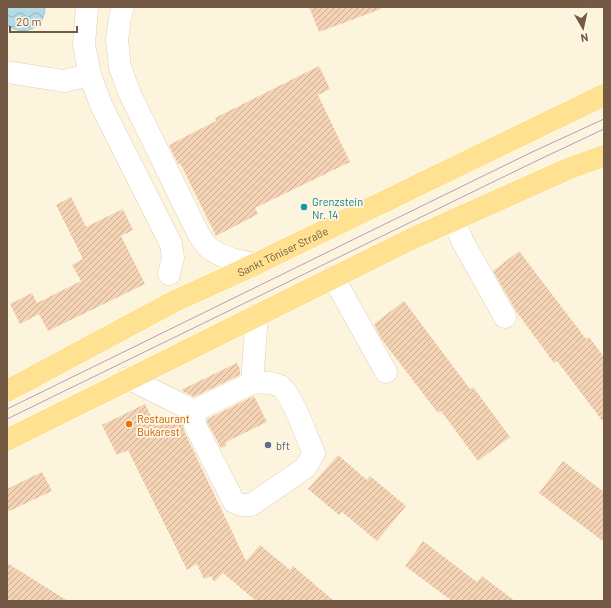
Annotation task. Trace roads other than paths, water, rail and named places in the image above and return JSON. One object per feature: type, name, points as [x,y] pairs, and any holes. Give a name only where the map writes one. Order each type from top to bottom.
[{"type":"main road","name":"Sankt Töniser Straße","points":[[7,391],[175,302],[604,95]]},
{"type":"main road","points":[[7,440],[128,378],[409,240],[570,168],[604,156]]},
{"type":"lane","points":[[86,7],[84,45],[90,75],[101,105],[171,244],[173,257],[169,274]]},
{"type":"lane","points":[[123,7],[117,40],[120,67],[129,92],[197,231],[208,247],[235,260],[256,264]]},
{"type":"lane","points":[[7,72],[64,80],[90,75]]},
{"type":"lane","points":[[453,220],[464,244],[505,317]]},
{"type":"lane","points":[[333,277],[386,372]]},
{"type":"lane","points":[[252,383],[257,315]]},
{"type":"lane","points":[[128,378],[194,411]]},
{"type":"lane","points":[[264,382],[281,387],[290,398],[314,454],[305,468],[251,504],[241,505],[234,502],[195,425],[194,411],[252,383],[264,382]]},
{"type":"water","points":[[7,7],[45,7],[44,15],[37,26],[32,29],[20,30],[13,29],[7,25]]},
{"type":"tram line","points":[[7,409],[530,153],[604,119]]},
{"type":"tram line","points":[[7,419],[604,129]]},
{"type":"place","name":"Grenzstein Nr. 14","points":[[304,207]]},
{"type":"place","name":"Restaurant Bukarest","points":[[129,424]]},
{"type":"place","name":"bft","points":[[268,445]]}]
